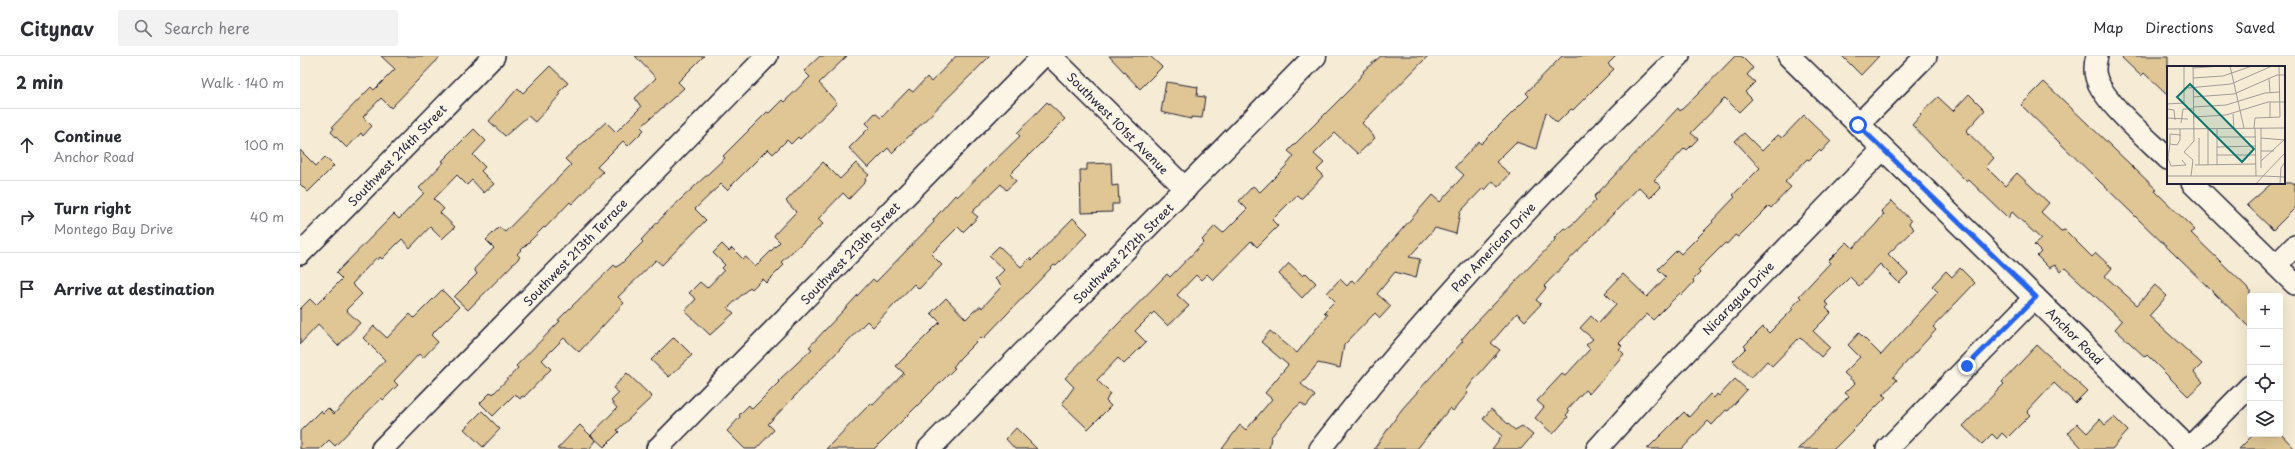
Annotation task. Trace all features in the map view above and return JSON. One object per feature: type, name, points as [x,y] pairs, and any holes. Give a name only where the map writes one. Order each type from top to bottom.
[{"type":"street","name":"Southwest 214th Street","points":[[300,254],[494,56]]},
{"type":"street","name":"Southwest 213th Terrace","points":[[382,449],[767,56]]},
{"type":"street","name":"Southwest 213th Street","points":[[657,449],[1043,56]]},
{"type":"street","name":"Southwest 101st Avenue","points":[[1051,56],[1186,189]]},
{"type":"street","name":"Southwest 212th Street","points":[[929,449],[1315,56]]},
{"type":"street","name":"Pan American Drive","points":[[1320,449],[1378,377],[1478,262],[1679,56]]},
{"type":"street","name":"Anchor Road","points":[[1789,56],[2189,449]]},
{"type":"street","points":[[1858,125],[1926,56]]},
{"type":"street","points":[[2096,58],[2096,78],[2105,95],[2167,158]]},
{"type":"street","name":"Nicaragua Drive","points":[[1597,449],[1660,379],[1883,149]]},
{"type":"street","points":[[2193,184],[2295,284]]},
{"type":"street","points":[[2276,266],[2295,246]]},
{"type":"street","points":[[1886,449],[2036,297]]},
{"type":"street","points":[[2189,449],[2247,389]]},
{"type":"building","points":[[381,56],[441,56],[391,108],[381,98],[363,117],[372,126],[363,136],[361,133],[347,148],[331,132],[334,128],[332,127],[371,87],[374,90],[395,69]]},
{"type":"building","points":[[635,56],[704,56],[678,82],[684,88],[641,127],[644,130],[628,146],[623,141],[597,167],[603,172],[572,204],[570,202],[517,254],[520,257],[468,310],[454,297],[477,274],[474,269],[494,248],[486,240],[499,227],[505,232],[571,165],[565,159],[606,122],[616,132],[641,107],[635,98],[656,78]]},
{"type":"building","points":[[820,56],[847,56],[819,83],[837,103],[800,139],[798,137],[791,144],[787,140],[773,154],[768,149],[727,190],[721,184],[695,209],[706,220],[662,265],[656,260],[618,297],[624,303],[579,352],[564,338],[542,360],[551,369],[524,397],[522,396],[520,399],[515,394],[493,416],[480,403],[491,392],[493,394],[518,368],[516,366],[560,321],[558,320],[569,309],[614,265],[616,267],[621,264],[643,242],[641,240],[666,213],[725,158],[723,156],[767,112],[769,113],[782,100],[784,102],[810,77],[804,71]]},
{"type":"building","points":[[956,56],[990,56],[892,153],[888,148],[868,168],[849,148],[870,127],[866,123],[875,113],[881,118],[909,89],[913,92],[927,77],[931,82]]},
{"type":"building","points":[[1109,56],[1150,56],[1162,67],[1140,89]]},
{"type":"building","points":[[1381,56],[1428,56],[1362,123],[1375,138],[1358,154],[1335,133],[1314,154],[1324,163],[1317,170],[1323,176],[1301,199],[1297,195],[1272,220],[1278,226],[1257,247],[1251,241],[1213,280],[1207,274],[1201,280],[1196,275],[1177,295],[1189,306],[1168,326],[1154,312],[1135,331],[1146,342],[1124,364],[1118,358],[1097,380],[1110,393],[1106,401],[1111,406],[1088,429],[1062,404],[1074,387],[1065,378],[1167,274],[1170,277],[1204,242],[1202,240],[1215,226],[1223,233],[1247,209],[1239,201],[1253,186],[1260,192],[1286,166],[1294,156],[1288,151],[1351,88],[1364,72],[1363,71]]},
{"type":"building","points":[[1562,56],[1616,56],[1608,64],[1614,69],[1573,110],[1571,109],[1557,123],[1546,112],[1536,149],[1516,142],[1496,162],[1510,174],[1498,187],[1493,181],[1485,190],[1483,188],[1460,212],[1456,234],[1435,228],[1409,257],[1420,259],[1416,278],[1395,272],[1377,294],[1391,306],[1380,318],[1375,313],[1344,345],[1340,368],[1318,363],[1301,384],[1315,396],[1306,407],[1301,403],[1294,409],[1271,437],[1269,449],[1222,449],[1240,425],[1246,430],[1272,399],[1265,393],[1288,365],[1261,342],[1270,331],[1297,353],[1327,315],[1324,312],[1335,301],[1327,293],[1340,279],[1347,286],[1352,280],[1355,283],[1432,195],[1440,202],[1464,175],[1455,167],[1479,141],[1481,144],[1529,96],[1526,93]]},
{"type":"building","points":[[1735,56],[1741,56],[1753,68],[1747,75],[1755,82],[1745,92],[1752,99],[1739,112],[1725,98],[1691,133],[1698,139],[1687,150],[1685,148],[1654,180],[1661,187],[1650,198],[1639,187],[1544,286],[1546,288],[1536,300],[1541,304],[1525,321],[1517,313],[1491,343],[1500,350],[1473,381],[1466,391],[1468,393],[1453,411],[1450,408],[1417,449],[1374,449],[1402,409],[1463,341],[1461,340],[1474,325],[1555,240],[1554,238],[1564,228],[1566,229],[1575,222],[1596,200],[1594,197],[1678,108],[1680,111]]},
{"type":"building","points":[[1842,56],[1879,56],[1861,75]]},
{"type":"building","points":[[2120,56],[2168,56],[2167,95],[2144,73],[2141,76]]},
{"type":"building","points":[[550,66],[568,83],[558,93],[560,95],[535,122],[528,116],[505,136],[489,121],[518,88],[523,93]]},
{"type":"building","points":[[1166,82],[1198,87],[1197,96],[1205,97],[1202,118],[1191,117],[1191,119],[1161,112]]},
{"type":"building","points":[[2044,82],[2157,190],[2155,191],[2195,230],[2191,233],[2250,290],[2250,293],[2247,293],[2247,325],[2021,105]]},
{"type":"building","points":[[1969,94],[1985,110],[1966,131],[1994,158],[1986,167],[2005,186],[2017,173],[2049,203],[2041,212],[2061,231],[2065,230],[2092,257],[2096,253],[2112,268],[2105,276],[2137,305],[2155,285],[2167,296],[2149,316],[2202,364],[2194,372],[2203,382],[2188,396],[2147,355],[2145,357],[2115,329],[2122,321],[2065,268],[2061,272],[2055,265],[2049,268],[2037,256],[2041,252],[2034,245],[2041,239],[2012,212],[2008,218],[1969,180],[1967,182],[1912,125],[1921,115],[1920,114],[1938,97],[1953,111]]},
{"type":"building","points":[[1047,102],[1065,119],[1010,174],[1016,181],[1006,190],[1001,184],[972,212],[978,217],[963,232],[958,227],[931,254],[942,265],[919,289],[914,284],[873,327],[867,321],[768,424],[774,430],[756,449],[745,449],[727,431],[740,417],[739,415],[749,405],[752,409],[779,382],[778,381],[812,349],[809,347],[873,279],[876,282],[934,222],[933,220],[955,195],[957,197],[1020,136],[1017,133]]},
{"type":"building","points":[[1804,115],[1831,141],[1821,152],[1819,150],[1809,160],[1807,159],[1785,182],[1791,187],[1771,208],[1769,206],[1738,237],[1735,235],[1727,244],[1725,243],[1698,270],[1700,273],[1682,295],[1680,293],[1653,320],[1647,314],[1619,343],[1622,346],[1619,349],[1624,354],[1589,394],[1585,390],[1567,410],[1569,412],[1566,415],[1568,417],[1553,434],[1535,418],[1544,407],[1537,401],[1562,374],[1565,376],[1590,349],[1586,345],[1593,339],[1580,328],[1591,316],[1598,323],[1616,304],[1605,293],[1623,274],[1647,297],[1666,277],[1658,269],[1677,250],[1681,254],[1713,222],[1712,221],[1735,197],[1733,195],[1760,168],[1735,141],[1744,133],[1762,151],[1778,135],[1782,138]]},
{"type":"building","points":[[474,129],[486,141],[473,155],[485,167],[481,171],[494,184],[484,193],[472,180],[467,185],[457,175],[434,199],[444,209],[440,213],[455,227],[442,239],[430,227],[410,248],[402,239],[382,259],[380,257],[378,260],[376,258],[352,284],[362,294],[346,310],[360,323],[338,346],[318,325],[300,344],[300,309],[310,299],[316,305],[342,279],[336,273],[394,214],[399,219],[424,193],[419,188],[444,162],[442,161]]},
{"type":"building","points":[[300,150],[316,166],[325,157],[334,166],[308,192],[300,184]]},
{"type":"building","points":[[823,162],[840,179],[856,163],[869,175],[865,179],[866,181],[849,199],[843,193],[818,219],[823,224],[781,262],[784,265],[766,283],[762,279],[752,289],[750,287],[728,308],[734,313],[710,335],[685,311],[696,299],[689,293],[700,282],[707,288],[724,270],[722,268],[725,265],[713,253],[722,244],[729,251],[732,248],[743,259],[746,257],[755,267],[780,242],[774,236],[775,234],[796,212],[786,201]]},
{"type":"building","points":[[1111,163],[1112,186],[1118,185],[1119,204],[1112,204],[1112,212],[1081,213],[1080,170],[1087,170],[1087,164]]},
{"type":"building","points":[[2295,183],[2295,208],[2273,230],[2247,205],[2271,184]]},
{"type":"building","points":[[1892,201],[1911,221],[1909,224],[1914,229],[1888,254],[1908,274],[1899,283],[1880,264],[1859,286],[1850,277],[1825,302],[1829,305],[1826,308],[1831,313],[1813,331],[1830,347],[1821,357],[1800,337],[1772,366],[1767,361],[1751,378],[1733,361],[1746,348],[1744,346],[1763,327],[1769,333],[1793,309],[1791,308],[1801,298],[1799,296],[1830,263],[1828,261],[1847,242],[1853,248],[1876,224],[1884,214],[1881,211]]},
{"type":"building","points":[[1073,218],[1088,233],[1056,266],[1054,265],[983,339],[981,337],[960,358],[953,367],[955,368],[874,449],[826,449],[871,403],[873,405],[904,373],[896,366],[940,322],[931,313],[946,298],[966,319],[981,306],[982,308],[1002,286],[995,279],[1004,270],[989,256],[999,246],[1021,267],[1030,258],[1032,260]]},
{"type":"building","points":[[1289,263],[1303,276],[1306,273],[1316,283],[1302,298],[1279,274]]},
{"type":"building","points":[[1960,268],[1975,283],[1933,327],[1936,330],[1893,377],[1897,380],[1883,395],[1886,397],[1834,449],[1798,449],[1849,396],[1845,393],[1855,383],[1844,373],[1860,357],[1848,345],[1859,333],[1881,355],[1938,292],[1932,286],[1946,271],[1952,277]]},
{"type":"building","points":[[442,290],[459,307],[431,335],[438,342],[423,358],[419,354],[394,381],[398,385],[383,400],[381,398],[335,446],[329,440],[320,449],[300,449],[300,431],[321,410],[323,413],[328,408],[334,414],[385,360],[363,338],[374,326],[387,338],[410,314],[414,318]]},
{"type":"building","points":[[674,337],[692,355],[669,377],[651,360]]},
{"type":"building","points":[[2037,345],[2087,391],[2075,403],[2054,383],[2027,412],[2030,415],[2007,438],[2002,433],[1997,439],[1992,434],[1982,444],[1963,426],[2004,384],[2002,382]]},
{"type":"building","points":[[627,373],[652,397],[617,430],[619,432],[604,447],[591,435],[617,408],[611,401],[619,393],[613,388]]},
{"type":"building","points":[[1735,379],[1747,390],[1728,411],[1726,410],[1712,425],[1708,421],[1682,449],[1647,449],[1684,412],[1689,417],[1710,394],[1714,398],[1717,394],[1719,396]]},
{"type":"building","points":[[1491,409],[1515,430],[1522,426],[1533,435],[1521,449],[1492,449],[1502,436],[1483,419]]},
{"type":"building","points":[[482,411],[500,429],[483,447],[464,429]]},
{"type":"building","points":[[2114,417],[2128,431],[2112,449],[2083,449],[2068,433],[2077,423],[2087,433],[2100,419],[2105,425]]},
{"type":"building","points":[[580,425],[596,441],[589,449],[557,449]]},
{"type":"building","points":[[1016,428],[1037,449],[1015,449],[1006,439]]},
{"type":"building","points":[[2283,436],[2295,449],[2239,449],[2251,437]]},
{"type":"route","points":[[1858,125],[2036,297],[1967,366]]}]
